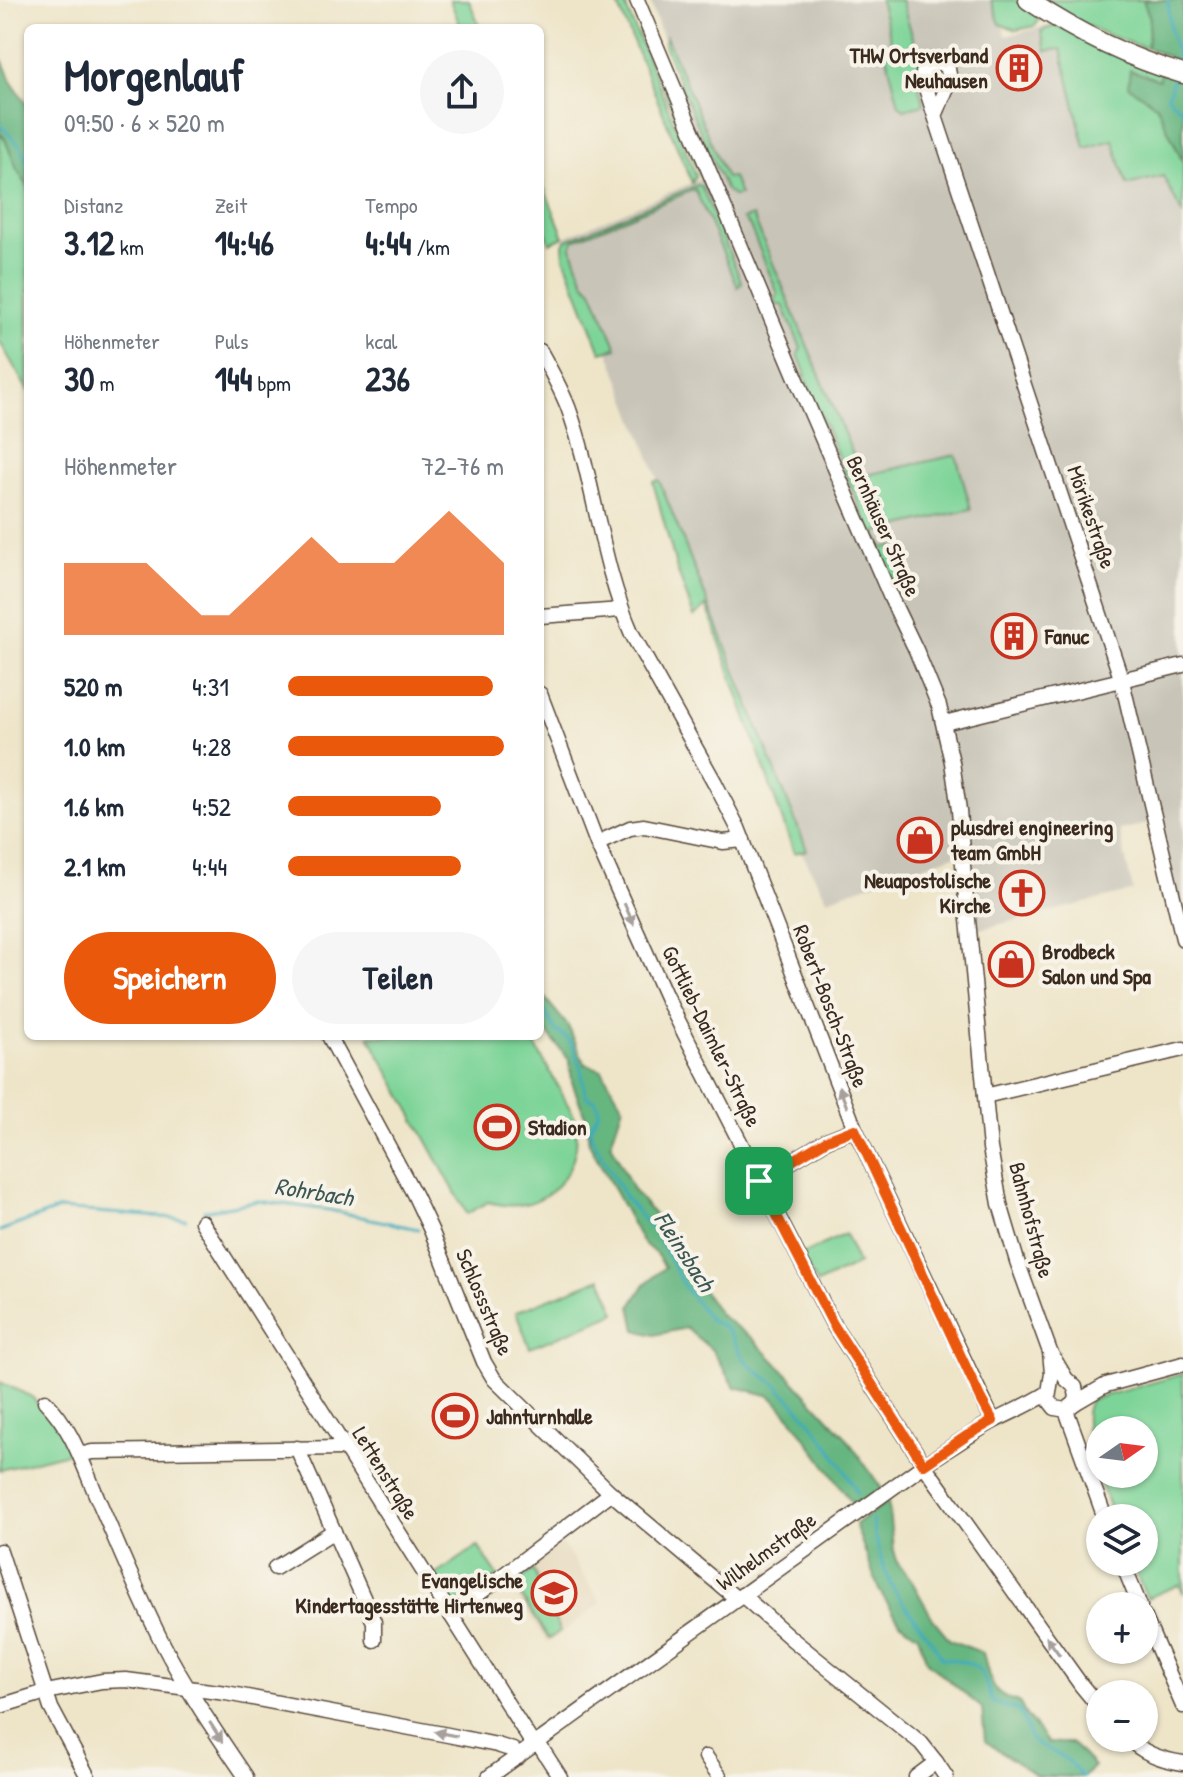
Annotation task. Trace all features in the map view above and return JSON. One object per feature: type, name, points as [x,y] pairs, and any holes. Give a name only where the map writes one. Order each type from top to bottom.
[{"type":"main road","points":[[1028,0],[1122,52],[1183,74]]},
{"type":"street","name":"Bernhäuser Straße","points":[[637,0],[944,723],[959,810],[985,1096]]},
{"type":"street","name":"Mörikestraße","points":[[935,116],[1122,681],[1183,939]]},
{"type":"street","name":"Robert-Bosch-Straße","points":[[544,358],[567,406],[583,455],[621,610],[743,840],[855,1129],[993,1421]]},
{"type":"street","points":[[544,382],[554,377]]},
{"type":"street","points":[[544,616],[621,610]]},
{"type":"street","points":[[944,723],[1183,665]]},
{"type":"street","name":"Gottlieb-Daimler-Straße","points":[[544,704],[597,843],[666,997],[833,1324],[924,1465],[1086,1690]]},
{"type":"street","points":[[597,843],[630,828],[644,826],[723,842],[743,840]]},
{"type":"street","name":"Schlossstraße","points":[[331,1040],[414,1194],[484,1362],[494,1379],[611,1493],[921,1743],[946,1777]]},
{"type":"street","points":[[985,1096],[1183,1049]]},
{"type":"street","name":"Bahnhofstraße","points":[[985,1096],[1000,1204],[1020,1269],[1050,1352],[1077,1391],[1058,1400]]},
{"type":"street","points":[[759,1181],[827,1140],[855,1129]]},
{"type":"street","name":"Lettenstraße","points":[[202,1222],[344,1448],[457,1612],[536,1744],[560,1777]]},
{"type":"street","name":"Bahnhofstraße","points":[[1050,1352],[1058,1400],[1099,1504]]},
{"type":"street","points":[[1106,1385],[1057,1381],[1058,1400],[1183,1364]]},
{"type":"street","name":"Wilhelmstraße","points":[[489,1777],[968,1435],[1027,1407],[1058,1400]]},
{"type":"street","points":[[45,1401],[74,1439],[162,1641],[187,1687],[246,1777]]},
{"type":"street","points":[[297,1448],[374,1622],[374,1640]]},
{"type":"street","points":[[80,1455],[92,1452],[344,1448]]},
{"type":"street","points":[[457,1612],[611,1493]]},
{"type":"street","points":[[275,1568],[334,1531]]},
{"type":"street","points":[[0,1551],[51,1708],[88,1777]]},
{"type":"street","points":[[1158,1648],[1183,1706]]},
{"type":"street","points":[[0,1706],[46,1692],[102,1681],[126,1680],[187,1687],[448,1735],[513,1750],[518,1757]]},
{"type":"street","points":[[1146,1752],[1183,1763]]},
{"type":"street","points":[[706,1757],[720,1777]]},
{"type":"street","points":[[916,1777],[936,1762]]},
{"type":"shaded area","points":[[650,0],[994,0],[1006,36],[1056,24],[1129,179],[1161,167],[1183,200],[1183,939],[1156,822],[1119,830],[1133,891],[969,932],[961,853],[827,899],[802,853],[777,796],[707,605],[564,237],[710,175],[696,142]]},
{"type":"shaded area","name":"Evangelische Kindertagesstätte Hirtenweg","points":[[562,1543],[601,1603],[548,1643],[507,1582]]},
{"type":"green space","points":[[450,0],[469,0],[478,24],[459,24]]},
{"type":"green space","points":[[616,0],[623,0],[696,176],[692,183]]},
{"type":"green space","points":[[880,0],[901,0],[921,62],[916,77],[924,104],[904,109],[899,105],[885,50],[891,41]]},
{"type":"green space","points":[[991,0],[1019,0],[1042,16],[1035,26],[1016,30],[1000,24]]},
{"type":"green space","points":[[1042,0],[1143,0],[1150,18],[1147,48],[1093,28]]},
{"type":"green space","points":[[1143,0],[1183,0],[1183,63],[1147,48],[1150,18]]},
{"type":"green space","points":[[1057,25],[1161,72],[1157,106],[1183,162],[1183,215],[1163,176],[1127,185],[1113,140],[1085,148],[1061,49],[1046,51],[1041,31]]},
{"type":"green space","points":[[644,31],[721,208],[715,211],[640,33]]},
{"type":"green space","points":[[666,37],[726,178],[733,177],[740,195],[733,196],[725,189],[664,46]]},
{"type":"green space","points":[[0,55],[12,83],[24,100],[24,180],[0,134]]},
{"type":"green space","points":[[1130,70],[1159,80],[1161,72],[1183,80],[1183,162],[1157,106],[1128,86]]},
{"type":"green space","points":[[0,134],[24,180],[24,384],[0,342]]},
{"type":"green space","points":[[697,185],[701,186],[742,283],[738,287],[695,189],[574,240],[571,247],[585,283],[592,290],[617,348],[601,352],[564,257],[563,244]]},
{"type":"green space","points":[[544,187],[564,237],[550,243],[544,228]]},
{"type":"green space","points":[[753,216],[862,476],[956,455],[971,509],[876,532],[883,548],[894,546],[902,582],[893,585],[804,376],[798,354],[801,348],[783,305],[777,305],[775,301],[778,294],[750,226],[743,219]]},
{"type":"green space","points":[[659,480],[807,850],[794,853],[707,606],[694,617],[676,566],[653,482]]},
{"type":"green space","points":[[544,997],[568,1026],[585,1064],[602,1070],[623,1106],[611,1143],[633,1190],[672,1236],[687,1267],[720,1315],[752,1338],[792,1379],[845,1436],[882,1489],[855,1507],[792,1419],[771,1396],[735,1387],[712,1350],[686,1328],[654,1335],[636,1330],[631,1306],[645,1284],[665,1267],[642,1242],[589,1143],[586,1119],[572,1082],[570,1061],[544,1029]]},
{"type":"green space","name":"Stadion","points":[[371,1040],[532,1040],[574,1118],[576,1145],[573,1159],[560,1182],[538,1199],[516,1205],[488,1202],[467,1214]]},
{"type":"green space","points":[[845,1234],[858,1264],[817,1284],[801,1255]]},
{"type":"green space","points":[[601,1278],[616,1313],[530,1348],[516,1312]]},
{"type":"green space","points":[[1183,1374],[1183,1592],[1179,1585],[1158,1594],[1144,1592],[1137,1576],[1158,1576],[1158,1504],[1108,1504],[1103,1488],[1158,1488],[1158,1416],[1086,1416],[1090,1400]]},
{"type":"green space","points":[[0,1382],[32,1397],[61,1430],[71,1452],[0,1470]]},
{"type":"green space","points":[[888,1502],[898,1564],[910,1578],[933,1619],[950,1640],[983,1653],[992,1685],[1001,1694],[1019,1702],[1048,1743],[1072,1743],[1094,1766],[1084,1777],[1037,1776],[985,1741],[982,1708],[927,1662],[918,1635],[900,1622],[879,1590],[855,1524]]},
{"type":"green space","points":[[478,1546],[498,1576],[452,1607],[433,1577]]},
{"type":"green space","points":[[533,1570],[560,1631],[549,1639],[513,1584]]},
{"type":"waterway","points":[[1168,0],[1177,63]]},
{"type":"waterway","points":[[1173,78],[1168,97],[1183,111]]},
{"type":"waterway","name":"Fleinsbach","points":[[0,125],[20,146],[24,155]]},
{"type":"waterway","name":"Fleinsbach","points":[[544,1010],[556,1031],[572,1044],[581,1068],[585,1093],[595,1100],[598,1109],[591,1136],[626,1199],[657,1235],[685,1288],[712,1322],[729,1333],[747,1362],[776,1385],[811,1422],[858,1493]]},
{"type":"waterway","name":"Rohrbach","points":[[204,1211],[258,1201],[329,1210],[418,1229]]},
{"type":"waterway","name":"Rohrbach","points":[[0,1231],[59,1209],[186,1219]]},
{"type":"waterway","name":"Fleinsbach","points":[[872,1520],[880,1557],[890,1583],[942,1658],[972,1664],[977,1668],[985,1680],[992,1702],[1020,1711],[1031,1740],[1066,1759],[1083,1777]]},
{"type":"place","name":"THW Ortsverband Neuhausen","points":[[1019,68]]},
{"type":"place","name":"Fanuc","points":[[1014,636]]},
{"type":"place","name":"plusdrei engineering team GmbH","points":[[920,840]]},
{"type":"place","name":"Neuapostolische Kirche","points":[[1022,893]]},
{"type":"place","name":"Brodbeck Salon und Spa","points":[[1011,964]]},
{"type":"place","name":"Stadion","points":[[497,1127]]},
{"type":"place","name":"Jahnturnhalle","points":[[455,1416]]},
{"type":"place","name":"Evangelische Kindertagesstätte Hirtenweg","points":[[554,1593]]},
{"type":"route","points":[[855,1129],[993,1421],[924,1465],[833,1324],[759,1181],[827,1140],[855,1129]]}]
